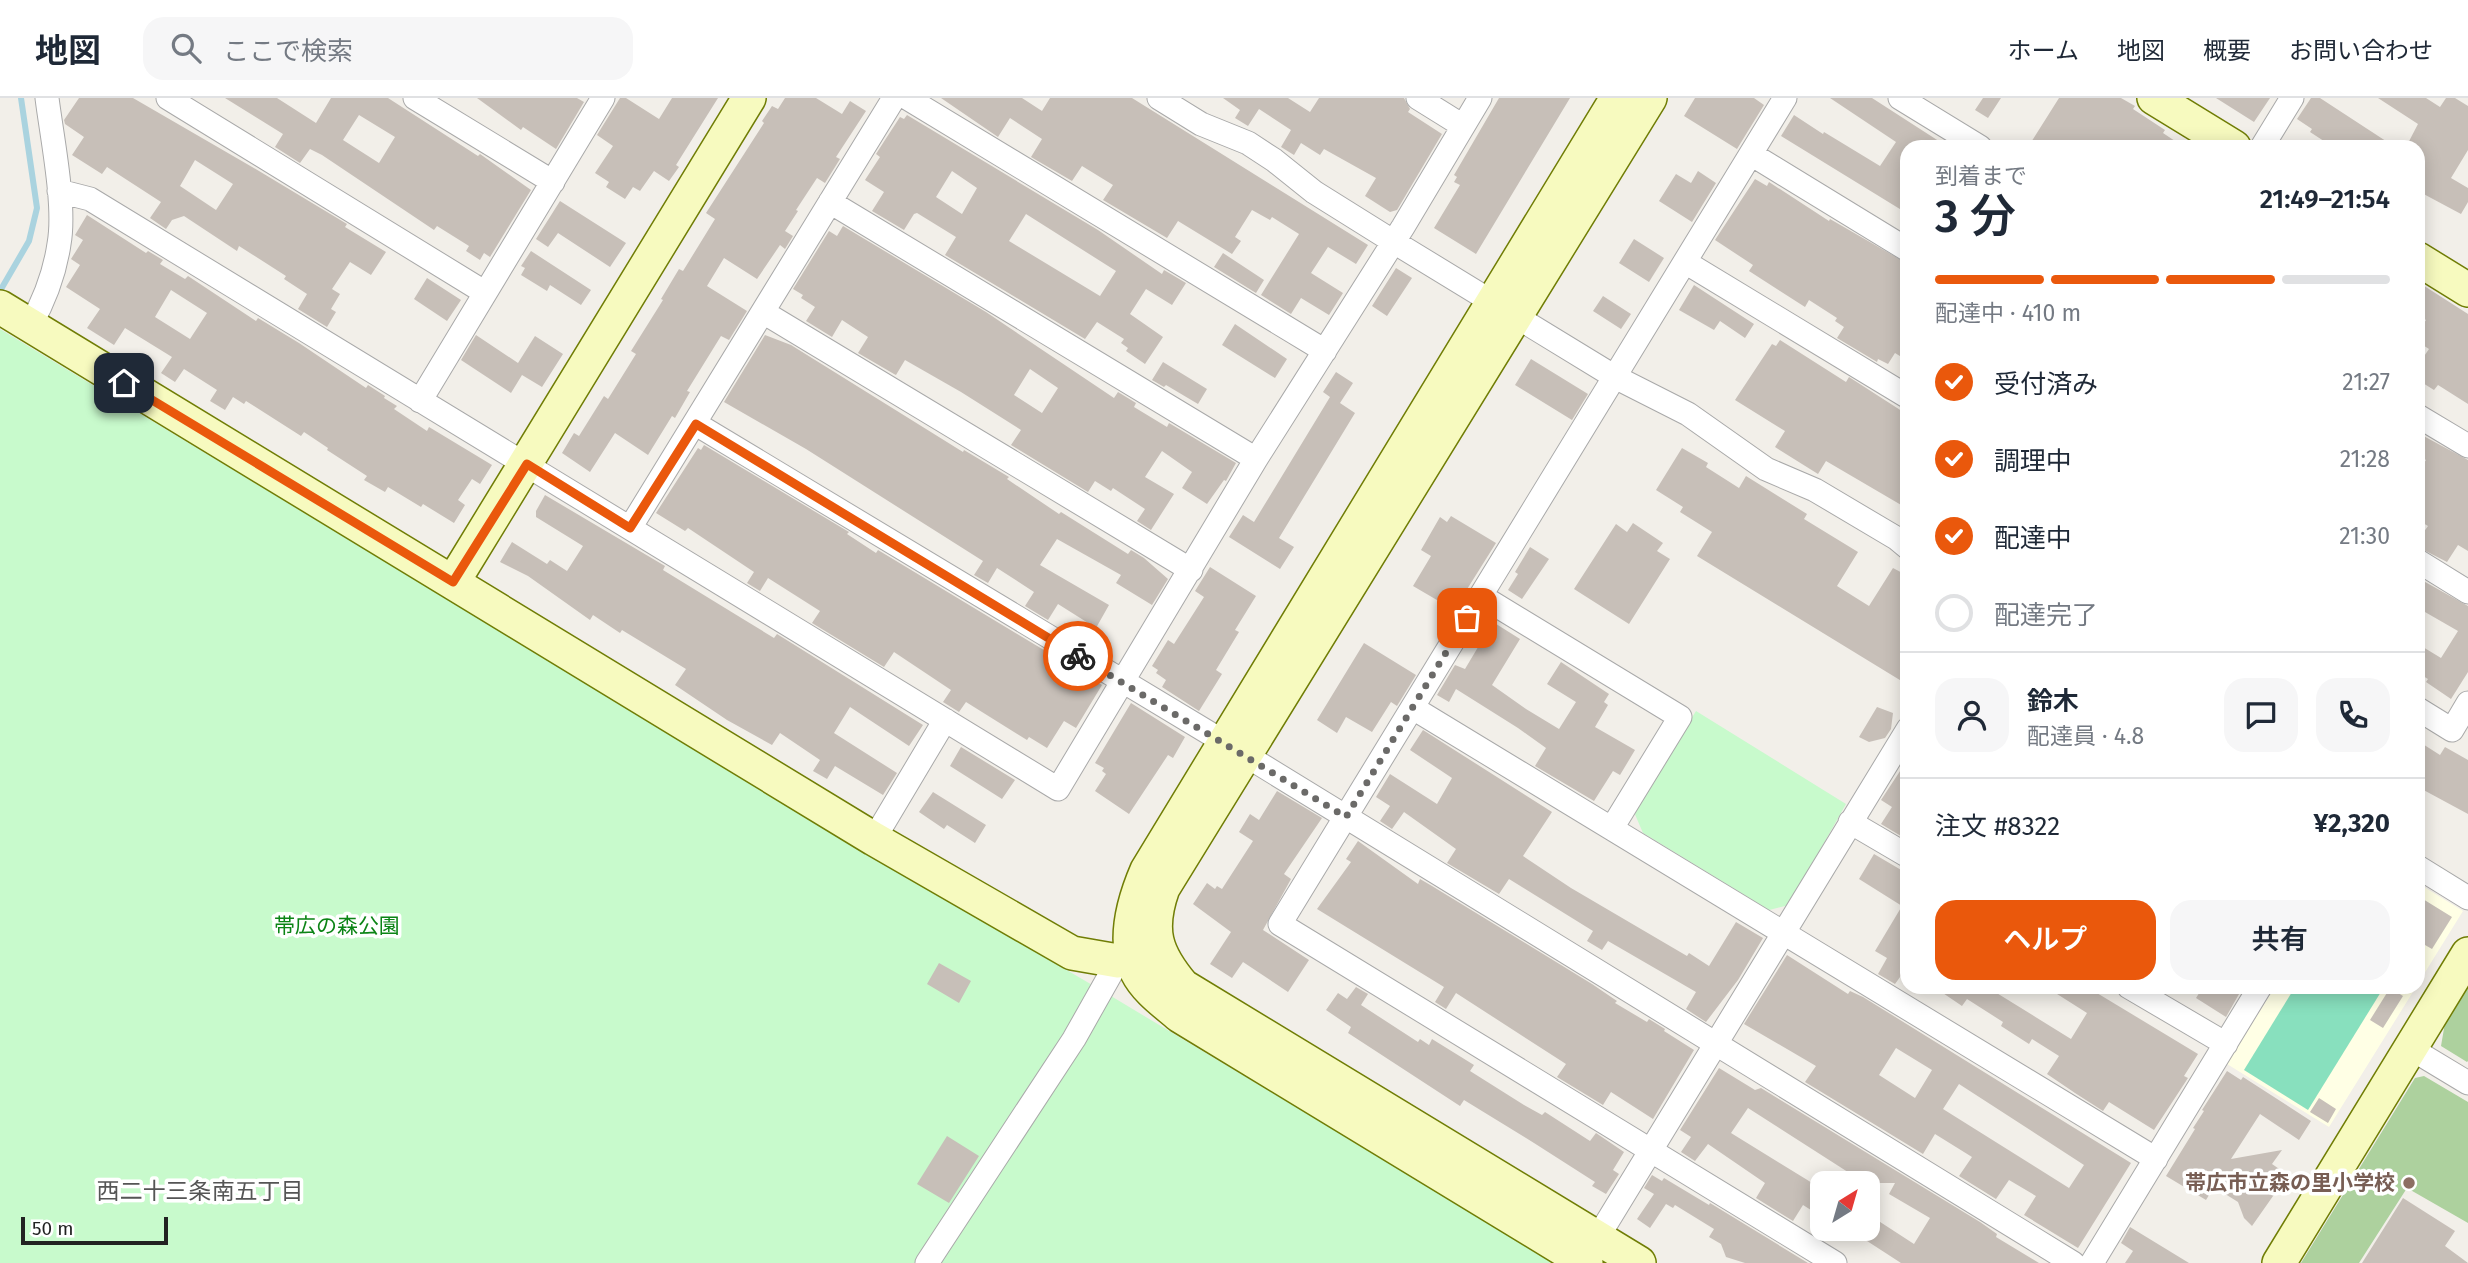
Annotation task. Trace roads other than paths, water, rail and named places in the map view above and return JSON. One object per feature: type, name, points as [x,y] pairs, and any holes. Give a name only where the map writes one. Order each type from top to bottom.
[{"type":"street","points":[[12,314],[42,304],[60,243],[59,191],[47,98]]},
{"type":"street","points":[[168,98],[484,292]]},
{"type":"street","points":[[415,98],[553,182]]},
{"type":"street","points":[[420,401],[603,98]]},
{"type":"street","points":[[453,582],[749,98]]},
{"type":"street","points":[[630,528],[894,98]]},
{"type":"street","points":[[907,98],[1325,351]]},
{"type":"street","points":[[1159,98],[1202,124],[1248,143],[1314,192],[1504,310],[1615,377],[1688,414],[1766,469],[1815,490],[1900,543]]},
{"type":"street","points":[[1418,98],[1463,126]]},
{"type":"street","points":[[59,191],[90,199],[1058,789],[1256,460],[1394,242],[1480,98]]},
{"type":"street","points":[[1504,310],[1618,98]]},
{"type":"street","points":[[928,1263],[1074,1039],[1136,956],[1163,888],[1235,749],[1504,310],[1650,98]]},
{"type":"street","points":[[1785,98],[1280,924],[1835,1263]]},
{"type":"street","points":[[1900,98],[1969,140]]},
{"type":"street","points":[[2154,98],[2223,140]]},
{"type":"street","points":[[2266,140],[2292,98]]},
{"type":"street","points":[[1751,154],[1900,245]]},
{"type":"street","points":[[830,202],[1256,460]]},
{"type":"street","points":[[1685,262],[1900,392]]},
{"type":"street","points":[[2425,263],[2468,290]]},
{"type":"street","points":[[763,312],[1191,570]]},
{"type":"street","points":[[12,314],[874,839],[1072,953],[1136,956],[1166,966],[1183,986],[1589,1254],[1639,1263]]},
{"type":"street","points":[[2425,420],[2468,446]]},
{"type":"street","points":[[696,424],[1235,749],[2073,1263]]},
{"type":"street","points":[[2425,566],[2468,592]]},
{"type":"street","points":[[1481,596],[1679,717],[1612,828]]},
{"type":"street","points":[[2425,713],[2452,730],[2468,703]]},
{"type":"street","points":[[1413,708],[2156,1159]]},
{"type":"street","points":[[874,839],[945,720]]},
{"type":"street","points":[[1589,1254],[1715,1042],[1900,742]]},
{"type":"street","points":[[1850,822],[1900,851]]},
{"type":"street","points":[[2425,871],[2468,898]]},
{"type":"street","points":[[2279,1263],[2468,954]]},
{"type":"street","points":[[2141,994],[2226,1044]]},
{"type":"street","points":[[2092,1263],[2256,994]]},
{"type":"street","points":[[2410,1048],[2468,1083]]},
{"type":"waterway","points":[[0,291],[29,241],[37,208],[21,98]]},
{"type":"place","name":"帯広市立森の里小学校","points":[[2409,1183]]},
{"type":"district","name":"西二十三条南五丁目","points":[[200,1191]]},
{"type":"park label","name":"帯広の森公園","points":[[337,926]]}]
